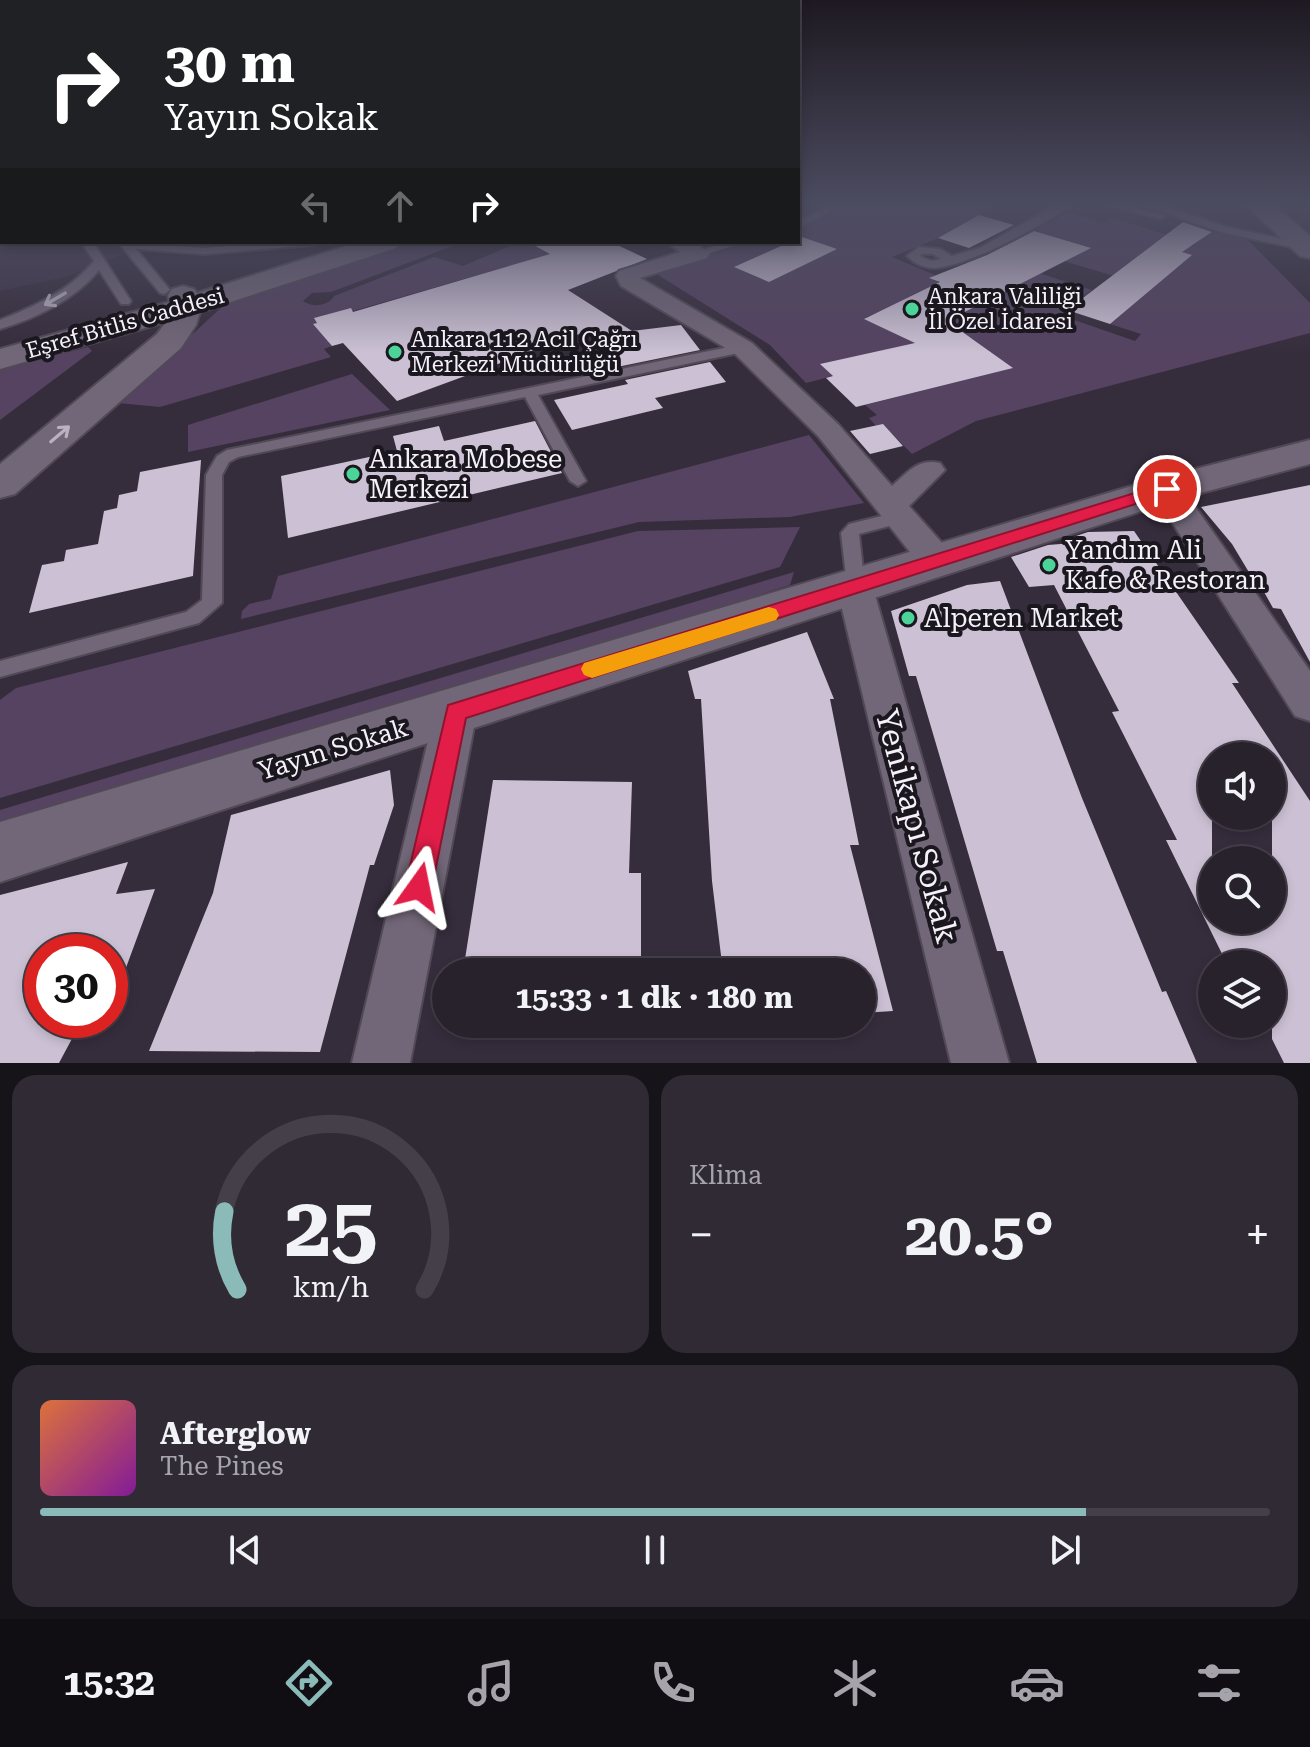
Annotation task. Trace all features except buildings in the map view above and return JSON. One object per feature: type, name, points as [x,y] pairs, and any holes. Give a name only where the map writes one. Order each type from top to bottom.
[{"type":"street","name":"Eşref Bitlis Caddesi","points":[[0,359],[292,254]]},
{"type":"street","name":"Eşref Bitlis Caddesi","points":[[176,295],[340,254]]},
{"type":"street","points":[[676,254],[627,276],[629,281],[743,348],[828,430],[938,562]]},
{"type":"street","points":[[0,485],[169,341],[182,324],[176,295]]},
{"type":"street","name":"Eşref Bitlis Caddesi","points":[[0,334],[129,311]]},
{"type":"street","points":[[0,450],[128,346],[137,334],[129,311]]},
{"type":"street","name":"Yayın Sokak","points":[[0,852],[1167,489],[1310,452]]},
{"type":"street","points":[[897,511],[929,470]]},
{"type":"street","points":[[1167,489],[1310,704]]},
{"type":"street","name":"Yenikapı Sokak","points":[[855,588],[980,1063]]},
{"type":"street","points":[[381,1063],[456,711]]},
{"type":"lane","points":[[95,254],[129,311]]},
{"type":"lane","points":[[135,254],[176,295]]},
{"type":"lane","points":[[947,261],[972,254]]},
{"type":"lane","points":[[0,325],[62,295],[87,277],[100,261]]},
{"type":"lane","points":[[0,669],[192,618],[203,612],[212,603],[214,475],[223,459],[233,453],[743,348]]},
{"type":"lane","points":[[529,392],[578,481]]},
{"type":"lane","points":[[855,588],[850,533],[855,528],[897,511]]},
{"type":"shaded area","points":[[0,254],[125,254],[66,277],[0,291]]},
{"type":"shaded area","points":[[376,254],[432,254],[331,292],[312,293],[303,301],[311,305],[324,304],[334,296],[434,257],[463,266],[492,254],[551,254],[353,311],[350,309],[314,324],[332,346],[324,349],[331,357],[160,407],[118,403],[224,305]]},
{"type":"shaded area","points":[[714,254],[900,254],[892,257],[935,275],[930,278],[949,286],[943,289],[947,291],[937,296],[865,318],[910,340],[1017,286],[977,269],[962,268],[992,258],[1092,290],[1060,315],[1135,341],[1141,334],[1110,324],[1191,255],[1186,254],[1261,254],[1310,303],[1310,333],[976,421],[912,454],[883,425],[876,426],[869,418],[877,415],[865,405],[1012,368],[971,338],[917,351],[909,345],[873,353],[878,359],[865,362],[858,356],[822,364],[833,376],[806,383],[770,345],[658,275],[673,266]]},
{"type":"shaded area","points":[[1050,254],[1142,254],[1114,276],[1047,256]]},
{"type":"shaded area","points":[[88,347],[92,351],[0,420],[0,369]]},
{"type":"shaded area","points":[[352,374],[390,410],[188,452],[188,425]]},
{"type":"shaded area","points":[[809,435],[864,503],[790,517],[639,522],[241,619],[242,611],[249,604],[271,599],[278,576]]},
{"type":"shaded area","points":[[800,527],[780,567],[0,798],[0,700],[16,688],[638,531]]},
{"type":"shaded area","points":[[794,572],[790,585],[0,834],[0,810]]},
{"type":"slow traffic","points":[[592,669],[769,615]]},
{"type":"place","name":"Ankara Valiliği İl Özel İdaresi","points":[[912,309]]},
{"type":"place","name":"Ankara 112 Acil Çağrı Merkezi Müdürlüğü","points":[[395,352]]},
{"type":"place","name":"Ankara Mobese Merkezi","points":[[353,474]]},
{"type":"place","name":"Yandım Ali Kafe & Restoran","points":[[1049,565]]},
{"type":"place","name":"Alperen Market","points":[[908,618]]},
{"type":"route","points":[[419,887],[456,711],[1167,489]]}]
